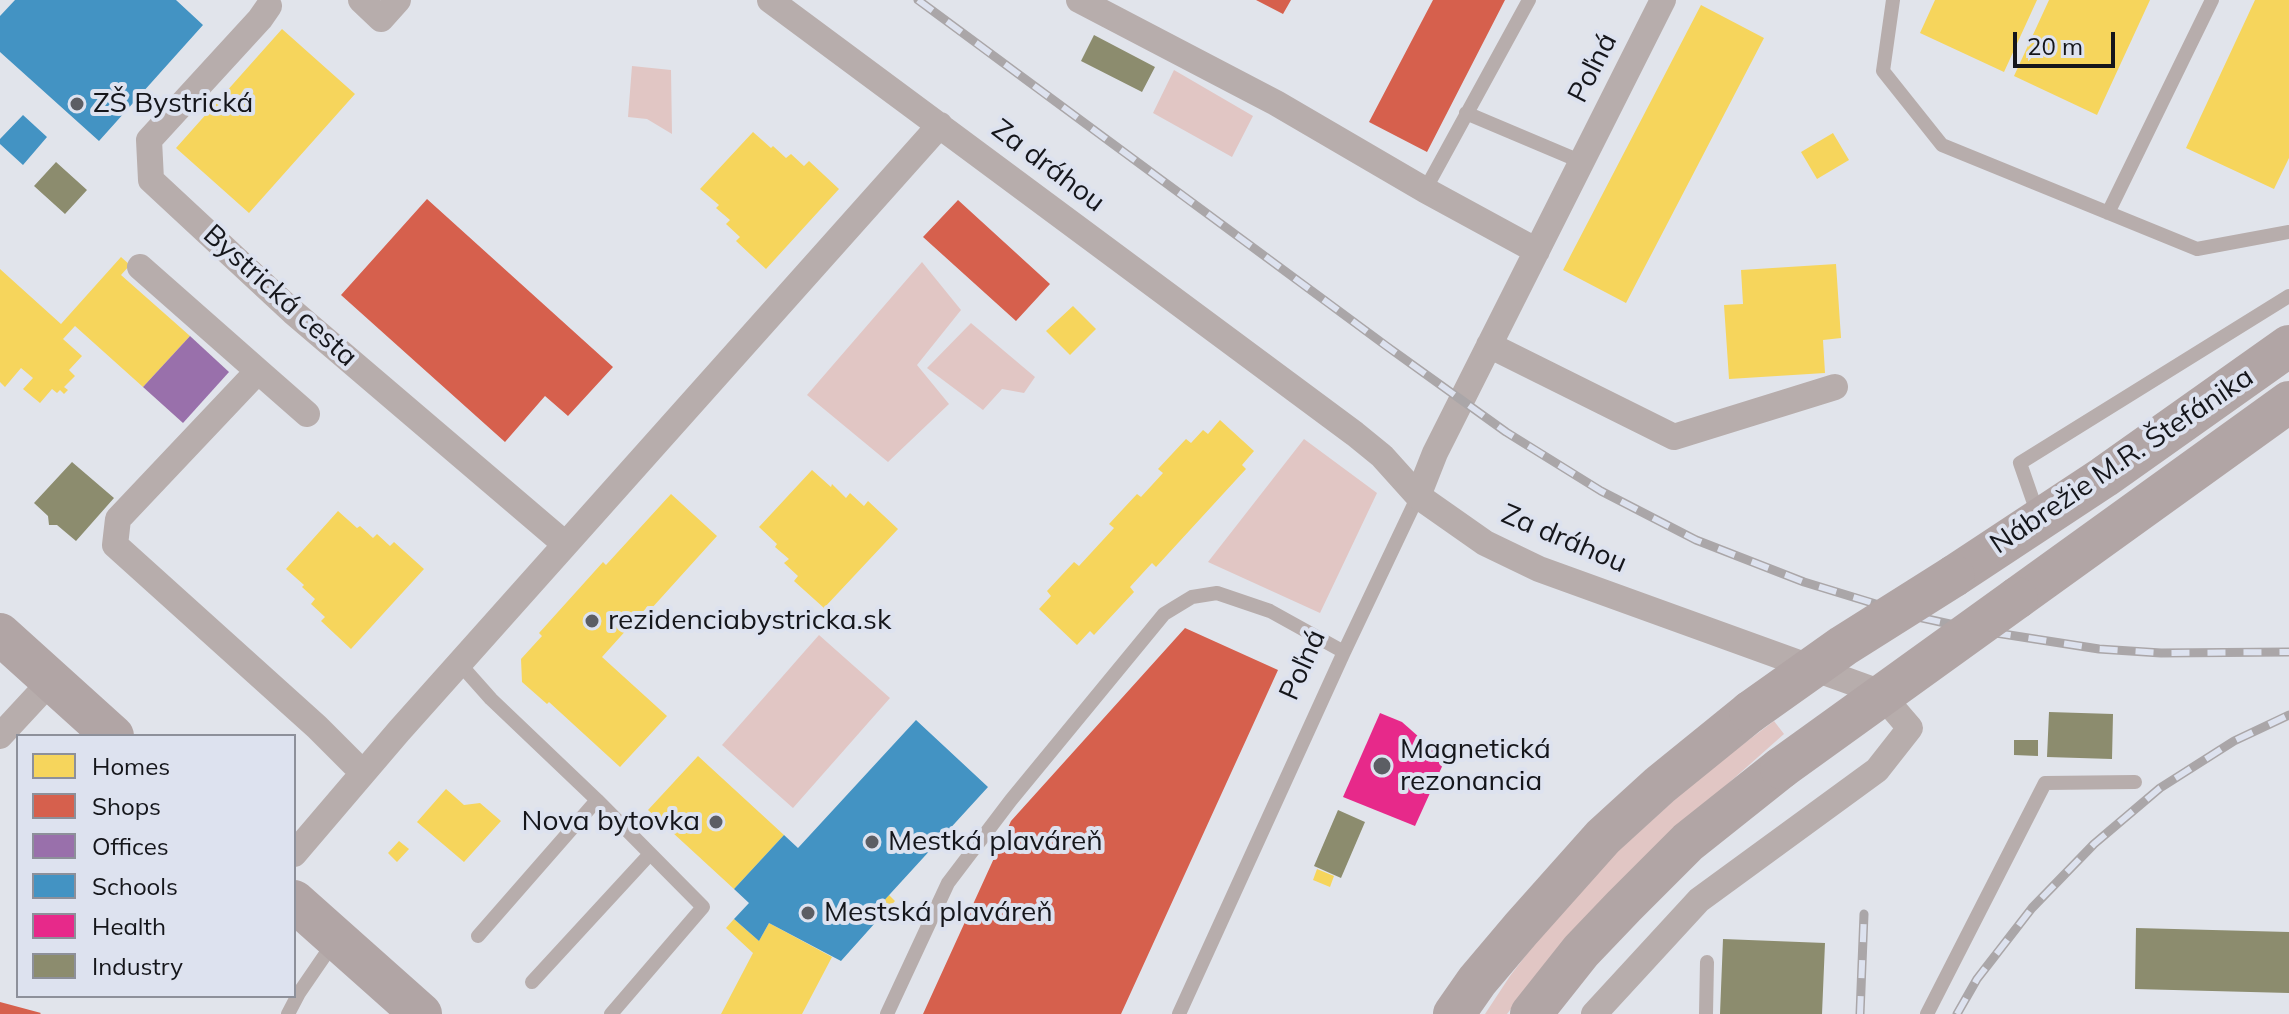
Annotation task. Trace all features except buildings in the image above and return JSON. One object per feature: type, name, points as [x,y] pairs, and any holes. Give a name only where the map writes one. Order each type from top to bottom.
[{"type":"main road","name":"Nábrežie M.R. Štefánika","points":[[1454,1014],[1477,981],[1603,837],[1660,785],[1750,712],[1843,646],[2117,468],[2289,346]]},
{"type":"main road","name":"Nábrežie M.R. Štefánika","points":[[1531,1014],[1581,951],[1688,842],[1781,768],[2289,402]]},
{"type":"main road","points":[[0,634],[111,734]]},
{"type":"main road","points":[[296,903],[421,1014]]},
{"type":"street","points":[[361,0],[381,19],[398,0]]},
{"type":"street","name":"Za dráhou","points":[[770,0],[1355,434],[1382,456],[1418,496],[1485,543],[1539,569],[1879,692],[1910,728],[1877,770],[1699,900],[1594,1014]]},
{"type":"street","points":[[1079,0],[1276,103],[1537,251]]},
{"type":"street","name":"Poľná","points":[[1418,496],[1435,453],[1663,0]]},
{"type":"street","name":"Bystrická cesta","points":[[264,13],[149,140],[151,180],[293,312],[565,544]]},
{"type":"street","points":[[296,852],[459,663],[940,125]]},
{"type":"street","points":[[140,267],[307,414]]},
{"type":"street","points":[[1489,345],[1674,437],[1835,387]]},
{"type":"street","points":[[258,371],[118,519],[115,545],[317,727],[363,773]]},
{"type":"street","points":[[0,736],[51,681]]},
{"type":"lane","points":[[1425,190],[1529,0]]},
{"type":"lane","points":[[1893,0],[1883,71],[1942,145],[2197,249],[2289,232]]},
{"type":"lane","points":[[2108,213],[2212,0]]},
{"type":"lane","points":[[1466,113],[1582,162]]},
{"type":"lane","points":[[2039,520],[2020,463],[2289,296]]},
{"type":"lane","name":"Poľná","points":[[1179,1014],[1418,496]]},
{"type":"lane","points":[[887,1014],[948,883],[1011,800],[1164,614],[1192,597],[1217,593],[1270,611],[1344,652]]},
{"type":"lane","points":[[459,663],[491,699],[703,907],[611,1014]]},
{"type":"lane","points":[[1927,1014],[2045,783],[2135,782]]},
{"type":"lane","points":[[478,936],[597,800]]},
{"type":"lane","points":[[532,982],[650,854]]},
{"type":"lane","points":[[288,1014],[336,938]]},
{"type":"lane","points":[[1706,1014],[1707,962]]},
{"type":"shaded area","points":[[632,66],[671,70],[672,134],[647,119],[628,117]]},
{"type":"shaded area","points":[[1174,70],[1253,116],[1232,157],[1153,113]]},
{"type":"shaded area","points":[[922,262],[961,310],[917,365],[949,404],[888,462],[807,395]]},
{"type":"shaded area","points":[[971,323],[1035,377],[1024,393],[1002,389],[983,410],[927,368]]},
{"type":"shaded area","points":[[1304,439],[1377,493],[1320,613],[1208,562]]},
{"type":"shaded area","points":[[819,635],[890,698],[793,808],[722,745]]},
{"type":"shaded area","points":[[1774,721],[1784,734],[1634,867],[1507,1014],[1485,1014],[1553,920],[1618,851],[1703,774]]},
{"type":"railway","points":[[918,0],[1506,432],[1601,491],[1696,540],[1804,582],[1918,617],[1977,630],[2099,649],[2161,653],[2289,652]]},
{"type":"railway","points":[[1957,1014],[1977,979],[2032,908],[2094,844],[2160,788],[2234,741],[2289,715]]},
{"type":"railway","points":[[1860,1014],[1864,914]]},
{"type":"place","name":"ZŠ Bystrická","points":[[77,104]]},
{"type":"place","name":"rezidenciabystricka.sk","points":[[592,621]]},
{"type":"place","name":"Magnetická rezonancia","points":[[1382,766]]},
{"type":"place","name":"Nova bytovka","points":[[716,822]]},
{"type":"place","name":"Mestká plaváreň","points":[[872,842]]},
{"type":"place","name":"Mestská plaváreň","points":[[808,913]]}]
